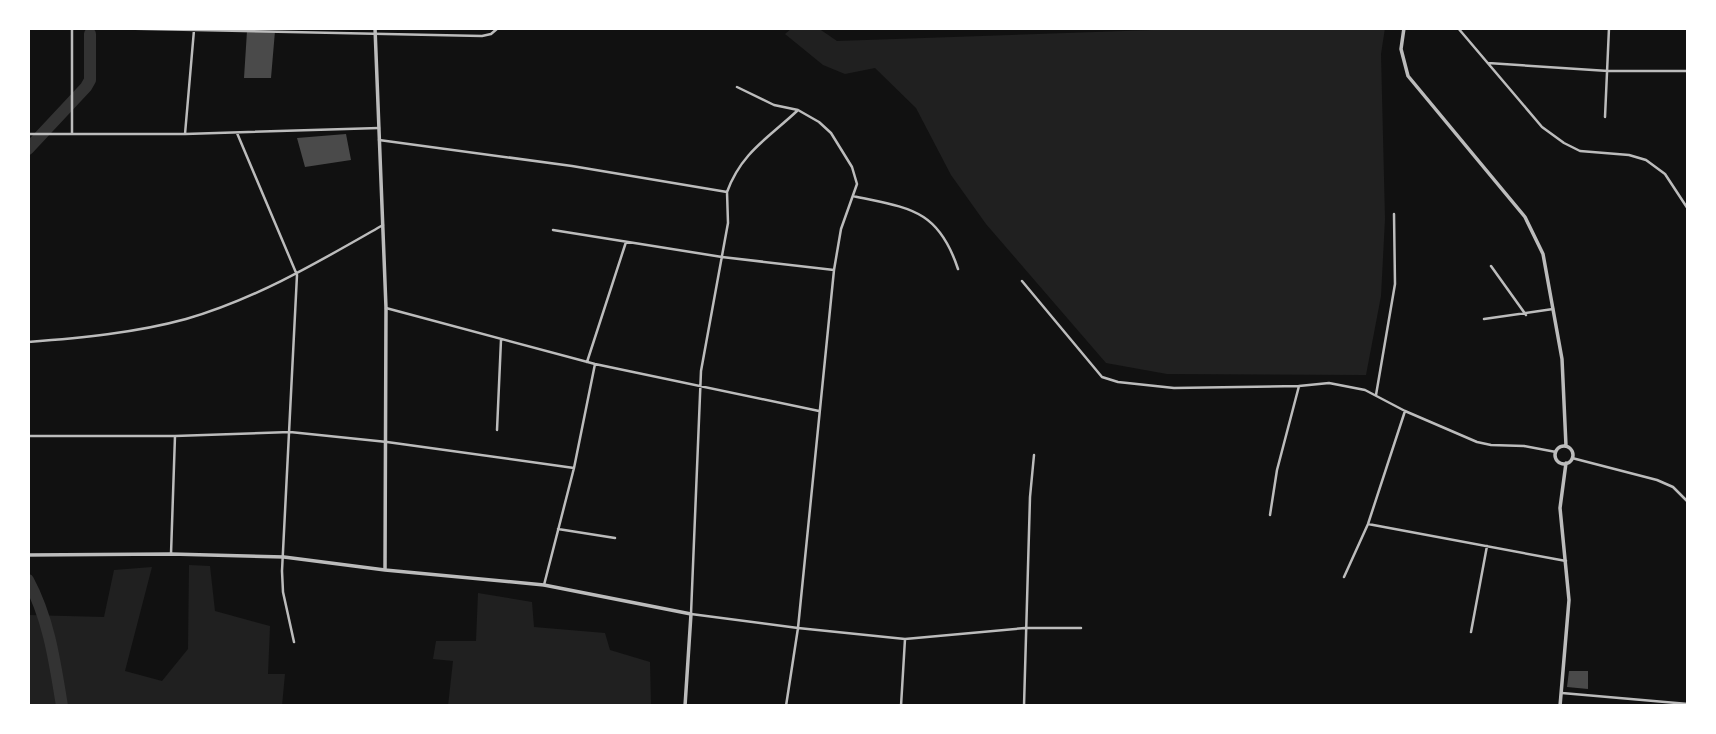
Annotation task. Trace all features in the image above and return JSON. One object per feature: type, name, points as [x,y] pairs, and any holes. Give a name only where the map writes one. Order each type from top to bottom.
[{"type":"street","points":[[72,28],[72,133]]},
{"type":"street","points":[[99,28],[375,30],[482,36],[491,34],[498,28]]},
{"type":"street","points":[[1404,28],[1401,50],[1408,76],[1525,217],[1546,264],[1563,376],[1566,446]]},
{"type":"street","points":[[1458,28],[1542,127],[1580,151],[1629,155],[1646,160],[1664,174],[1688,209]]},
{"type":"street","points":[[1605,117],[1609,28]]},
{"type":"street","points":[[186,134],[194,30]]},
{"type":"street","points":[[375,30],[386,309],[385,570]]},
{"type":"street","points":[[1488,63],[1608,71],[1688,71]]},
{"type":"street","points":[[737,88],[774,105],[798,110],[825,128],[842,150],[856,178],[841,229],[834,271],[798,628],[786,706]]},
{"type":"street","points":[[685,706],[701,371],[728,223],[727,191],[744,158],[798,110]]},
{"type":"street","points":[[28,134],[186,134],[379,128]]},
{"type":"street","points":[[237,133],[297,275],[283,592],[294,642]]},
{"type":"street","points":[[379,140],[572,166],[727,191]]},
{"type":"street","points":[[852,196],[919,213],[934,225],[946,243],[958,270]]},
{"type":"street","points":[[1376,395],[1395,284],[1394,214]]},
{"type":"street","points":[[28,342],[78,338],[186,319],[297,275],[384,224]]},
{"type":"street","points":[[553,230],[722,257],[834,271]]},
{"type":"street","points":[[587,362],[626,241]]},
{"type":"street","points":[[1491,266],[1526,315]]},
{"type":"street","points":[[1022,281],[1102,377],[1118,382],[1174,388],[1329,383],[1365,390],[1405,411],[1478,442],[1556,452]]},
{"type":"street","points":[[386,309],[595,364],[820,412]]},
{"type":"street","points":[[1484,319],[1553,309]]},
{"type":"street","points":[[497,430],[501,340]]},
{"type":"street","points":[[544,585],[574,468],[595,364]]},
{"type":"street","points":[[1269,515],[1277,470],[1299,386]]},
{"type":"street","points":[[1344,577],[1368,524],[1405,411]]},
{"type":"street","points":[[28,436],[175,436],[290,432],[387,442],[574,468]]},
{"type":"street","points":[[171,554],[175,436]]},
{"type":"street","points":[[1566,463],[1557,460],[1556,452],[1560,447],[1571,449],[1572,458]]},
{"type":"street","points":[[1024,706],[1025,628],[1034,455]]},
{"type":"street","points":[[1560,706],[1569,600],[1560,508],[1566,463],[1572,458]]},
{"type":"street","points":[[1572,458],[1673,487],[1688,502]]},
{"type":"street","points":[[1368,524],[1566,561]]},
{"type":"street","points":[[558,529],[615,538]]},
{"type":"street","points":[[1471,632],[1487,545]]},
{"type":"street","points":[[28,555],[171,554],[284,557],[385,570],[544,585],[691,614],[905,639],[1025,628],[1081,628]]},
{"type":"street","points":[[901,706],[905,639]]},
{"type":"street","points":[[1562,693],[1688,704]]},
{"type":"shaded area","points":[[792,28],[818,28],[837,41],[1211,28],[1385,28],[1381,54],[1385,219],[1381,296],[1366,375],[1167,374],[1106,363],[986,224],[951,175],[916,108],[875,68],[845,74],[823,65],[785,34]]},
{"type":"shaded area","points":[[189,565],[210,566],[215,611],[270,626],[268,674],[285,674],[282,706],[28,706],[28,615],[104,617],[114,570],[152,567],[125,671],[162,681],[188,649]]},
{"type":"shaded area","points":[[478,593],[532,602],[534,627],[605,633],[610,650],[650,662],[651,706],[448,706],[453,661],[433,659],[436,641],[476,641]]},
{"type":"building","points":[[247,31],[275,31],[271,78],[244,78]]},
{"type":"building","points":[[346,134],[351,160],[305,167],[297,138]]},
{"type":"building","points":[[1569,671],[1588,671],[1588,689],[1567,687]]},
{"type":"waterway","points":[[28,149],[90,80],[90,34]]},
{"type":"waterway","points":[[28,580],[46,626],[62,706]]}]
